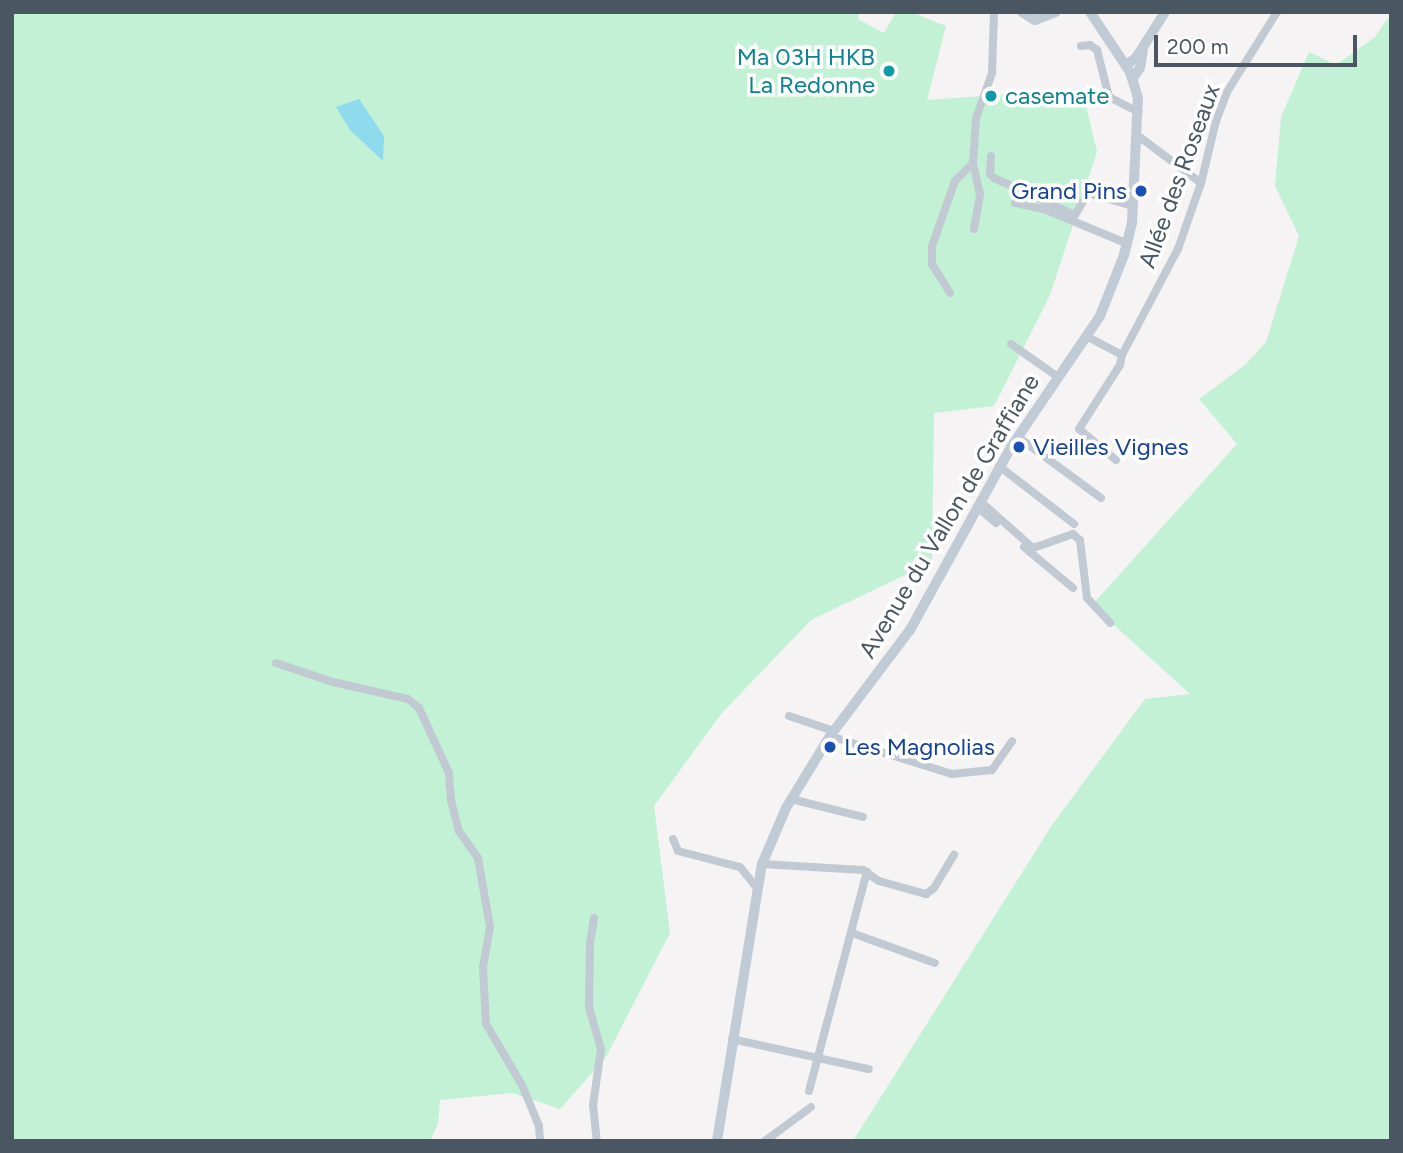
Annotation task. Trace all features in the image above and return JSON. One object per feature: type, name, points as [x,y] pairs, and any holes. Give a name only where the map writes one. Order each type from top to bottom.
[{"type":"street","points":[[974,229],[980,194],[973,163],[976,118],[992,73],[994,12]]},
{"type":"street","points":[[1022,12],[1035,20],[1042,20],[1056,12]]},
{"type":"street","name":"Avenue du Vallon de Graffiane","points":[[716,1141],[762,863],[791,799],[832,734],[910,630],[999,467],[1058,377],[1088,337],[1112,289],[1128,244],[1133,206],[1138,112],[1133,78],[1090,12]]},
{"type":"street","points":[[1126,65],[1136,58],[1165,12]]},
{"type":"street","name":"Allée des Roseaux","points":[[1116,460],[1079,429],[1120,365],[1122,355],[1178,249],[1227,92],[1276,12]]},
{"type":"street","points":[[1133,78],[1140,68],[1144,44]]},
{"type":"street","points":[[1081,46],[1090,45],[1097,50],[1109,97],[1138,112]]},
{"type":"street","points":[[1137,135],[1200,183]]},
{"type":"street","points":[[991,156],[989,173],[994,178],[1075,215],[1088,193],[1133,206]]},
{"type":"street","points":[[950,293],[932,264],[932,246],[955,181],[973,163]]},
{"type":"street","points":[[1015,203],[1044,209],[1128,244]]},
{"type":"street","points":[[1088,337],[1122,355]]},
{"type":"street","points":[[1011,344],[1058,377]]},
{"type":"street","points":[[1018,437],[1101,498]]},
{"type":"street","points":[[999,467],[1074,524]]},
{"type":"street","points":[[978,504],[1073,588]]},
{"type":"street","points":[[978,504],[1033,548],[1073,534],[1080,540],[1087,597],[1110,623]]},
{"type":"street","points":[[276,663],[333,682],[408,699],[419,708],[449,773],[451,800],[459,831],[478,858],[489,927],[483,967],[486,1024],[522,1085],[539,1126],[540,1141]]},
{"type":"street","points":[[789,716],[832,734],[952,775],[992,770],[1012,741]]},
{"type":"street","points":[[791,799],[863,817]]},
{"type":"street","points":[[673,839],[678,851],[740,867],[758,889]]},
{"type":"street","points":[[762,863],[867,872],[879,881],[926,894],[934,888],[954,855]]},
{"type":"street","points":[[809,1091],[816,1056],[867,872]]},
{"type":"street","points":[[594,918],[590,943],[589,1007],[601,1049],[593,1105],[597,1141]]},
{"type":"street","points":[[852,933],[935,963]]},
{"type":"street","points":[[732,1039],[869,1069]]},
{"type":"street","points":[[765,1141],[811,1107]]},
{"type":"green space","points":[[12,12],[859,12],[858,19],[884,33],[896,12],[911,12],[946,26],[927,100],[1082,89],[1097,152],[1050,295],[994,406],[934,413],[932,562],[811,620],[721,714],[654,806],[670,933],[606,1057],[560,1109],[512,1093],[440,1100],[438,1124],[430,1141],[12,1141]]},
{"type":"green space","points":[[1387,19],[1391,19],[1391,1141],[853,1141],[1052,825],[1145,699],[1190,694],[1092,605],[1237,444],[1199,399],[1246,364],[1266,342],[1299,236],[1275,186],[1281,117],[1309,52],[1336,65],[1375,37]]},
{"type":"water","points":[[359,99],[384,136],[383,161],[350,130],[336,107]]},
{"type":"place","name":"Ma 03H HKB La Redonne","points":[[889,71]]},
{"type":"place","name":"casemate","points":[[991,96]]},
{"type":"place","name":"Grand Pins","points":[[1141,191]]},
{"type":"place","name":"Vieilles Vignes","points":[[1019,447]]},
{"type":"place","name":"Les Magnolias","points":[[830,747]]}]
